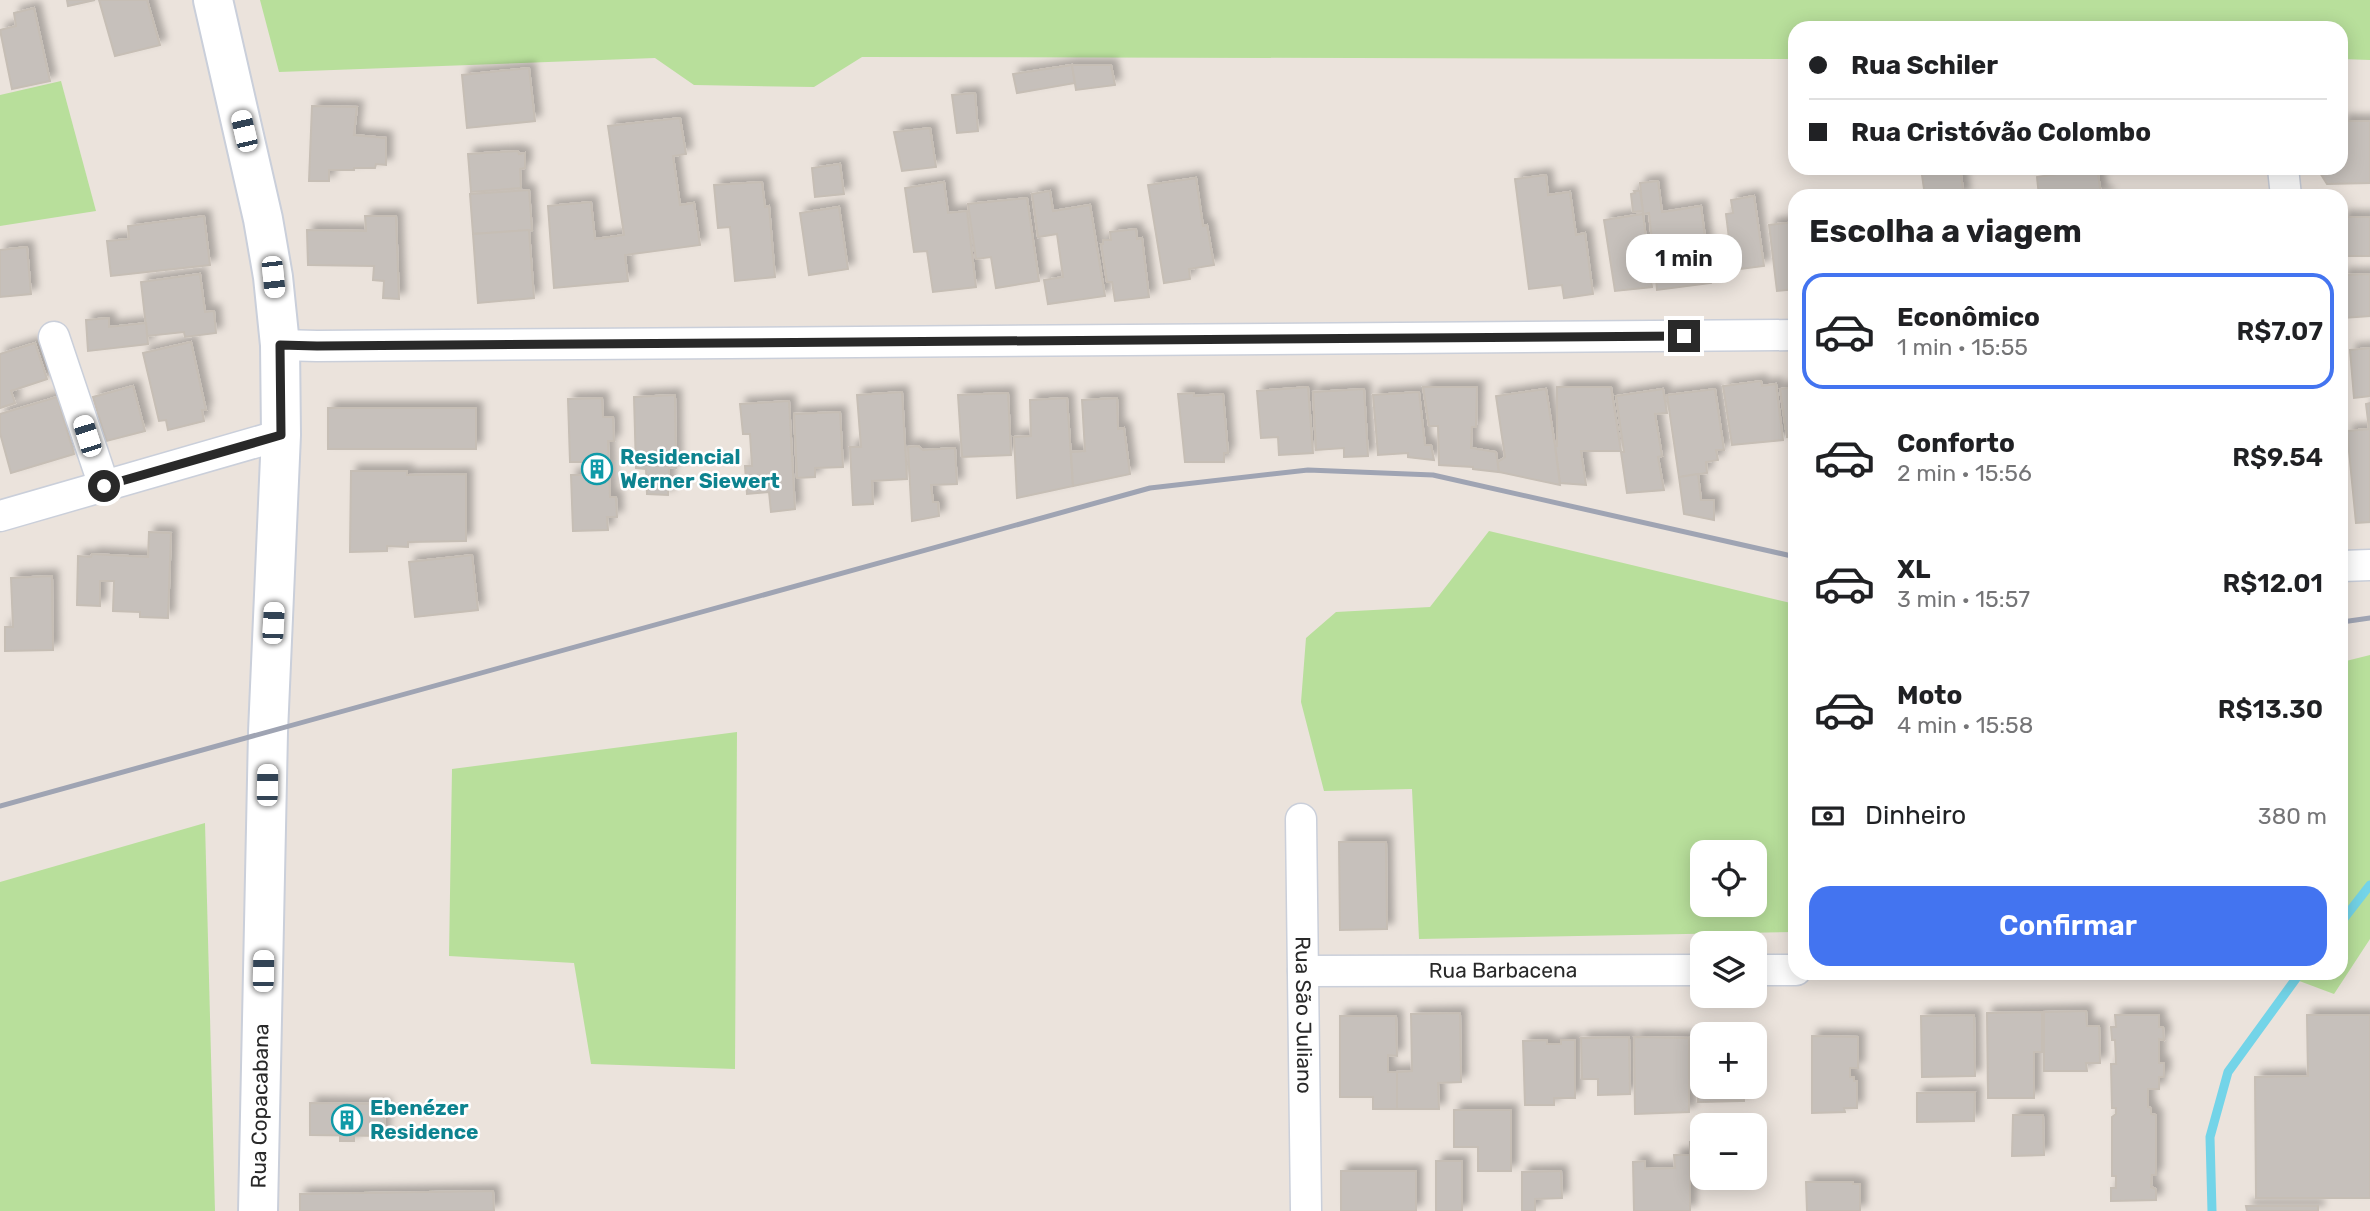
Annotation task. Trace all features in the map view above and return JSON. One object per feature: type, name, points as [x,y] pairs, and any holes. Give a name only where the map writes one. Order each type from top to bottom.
[{"type":"main road","name":"Rua Copacabana","points":[[213,0],[263,219],[273,277],[280,345],[281,435],[268,732],[258,1211]]},
{"type":"street","points":[[280,345],[1788,335]]},
{"type":"street","points":[[54,337],[104,486]]},
{"type":"street","points":[[0,516],[281,435]]},
{"type":"street","points":[[2348,566],[2370,565]]},
{"type":"street","name":"Rua São Juliano","points":[[1301,819],[1306,1211]]},
{"type":"street","points":[[1767,970],[1788,970]]},
{"type":"street","name":"Rua Barbacena","points":[[1303,971],[1690,971]]},
{"type":"green space","points":[[260,0],[2370,0],[2370,60],[2348,59],[2348,21],[1788,21],[1788,59],[862,57],[814,87],[694,85],[655,58],[279,72]]},
{"type":"green space","points":[[61,81],[96,211],[0,226],[0,95]]},
{"type":"green space","points":[[1489,531],[1788,602],[1788,932],[1690,931],[1690,934],[1419,939],[1412,789],[1324,791],[1301,702],[1306,638],[1336,612],[1430,607]]},
{"type":"green space","points":[[2370,655],[2370,939],[2348,973],[2348,660]]},
{"type":"green space","points":[[737,732],[735,1069],[591,1064],[574,963],[449,956],[452,769]]},
{"type":"green space","points":[[205,823],[215,1211],[0,1211],[0,882]]},
{"type":"green space","points":[[2297,980],[2343,980],[2334,994]]},
{"type":"building","points":[[67,0],[95,0],[68,6]]},
{"type":"building","points":[[99,0],[147,0],[160,45],[115,56]]},
{"type":"building","points":[[34,8],[50,81],[12,89],[0,30],[16,26],[14,13]]},
{"type":"building","points":[[1072,65],[1075,83],[1017,93],[1013,74]]},
{"type":"building","points":[[1072,65],[1111,65],[1115,85],[1076,90]]},
{"type":"building","points":[[529,68],[535,121],[467,128],[462,75]]},
{"type":"building","points":[[975,93],[978,131],[957,133],[952,95]]},
{"type":"building","points":[[312,106],[357,107],[354,135],[386,138],[386,165],[376,164],[375,168],[354,170],[329,170],[329,181],[309,181]]},
{"type":"building","points":[[680,118],[686,154],[673,156],[680,205],[694,203],[700,245],[625,255],[628,281],[554,288],[548,206],[591,202],[595,239],[624,235],[608,126]]},
{"type":"building","points":[[2348,121],[2370,121],[2370,183],[2327,184],[2321,175],[2348,175]]},
{"type":"building","points":[[930,128],[936,167],[902,171],[894,132]]},
{"type":"building","points":[[518,151],[519,154],[525,153],[525,168],[520,169],[521,188],[471,192],[468,154]]},
{"type":"building","points":[[840,164],[844,194],[815,197],[812,168]]},
{"type":"building","points":[[1546,175],[1548,195],[1570,192],[1576,235],[1585,233],[1593,294],[1564,298],[1562,285],[1529,289],[1515,179]]},
{"type":"building","points":[[1922,175],[1961,175],[1963,189],[1924,189]]},
{"type":"building","points":[[2098,175],[2100,189],[2038,189],[2037,177]]},
{"type":"building","points":[[1196,178],[1203,226],[1207,225],[1214,265],[1189,269],[1190,279],[1164,283],[1148,185]]},
{"type":"building","points":[[1658,181],[1662,212],[1701,206],[1711,283],[1657,290],[1649,213],[1643,214],[1640,183]]},
{"type":"building","points":[[762,182],[765,207],[769,206],[775,277],[735,281],[730,227],[718,228],[714,185]]},
{"type":"building","points":[[944,182],[948,213],[967,211],[976,287],[933,292],[927,251],[914,252],[905,188]]},
{"type":"building","points":[[529,190],[532,230],[473,234],[470,194]]},
{"type":"building","points":[[1050,191],[1053,211],[1090,205],[1105,296],[1048,304],[1044,280],[1063,277],[1057,234],[1038,237],[1032,194]]},
{"type":"building","points":[[1634,191],[1640,191],[1643,211],[1633,212],[1631,194],[1635,193]]},
{"type":"building","points":[[1754,196],[1764,266],[1733,270],[1726,214],[1733,213],[1731,200]]},
{"type":"building","points":[[1027,198],[1039,281],[996,288],[991,257],[976,259],[968,204]]},
{"type":"building","points":[[839,207],[848,269],[809,275],[800,213]]},
{"type":"building","points":[[1643,214],[1652,287],[1615,291],[1604,220]]},
{"type":"building","points":[[204,216],[210,265],[111,276],[107,241],[129,239],[128,226]]},
{"type":"building","points":[[365,216],[396,216],[399,299],[383,298],[384,281],[373,280],[374,266],[308,265],[307,230],[366,231]]},
{"type":"building","points":[[2348,217],[2370,217],[2370,256],[2348,256]]},
{"type":"building","points":[[1788,223],[1788,290],[1777,291],[1769,225]]},
{"type":"building","points":[[1136,229],[1137,239],[1142,238],[1149,297],[1115,301],[1112,282],[1107,282],[1101,244],[1103,240],[1111,240],[1110,232]]},
{"type":"building","points":[[529,230],[534,298],[478,303],[473,234]]},
{"type":"building","points":[[27,247],[31,294],[0,297],[0,250]]},
{"type":"building","points":[[200,274],[205,312],[214,311],[216,333],[185,337],[184,332],[147,336],[141,282]]},
{"type":"building","points":[[2370,274],[2370,316],[2348,318],[2348,275]]},
{"type":"building","points":[[109,318],[109,327],[146,323],[148,344],[88,351],[86,320]]},
{"type":"building","points":[[191,342],[206,410],[202,410],[204,421],[168,430],[166,420],[159,421],[143,353]]},
{"type":"building","points":[[35,343],[47,379],[11,391],[15,403],[0,408],[0,354]]},
{"type":"building","points":[[2370,348],[2370,396],[2354,398],[2350,350]]},
{"type":"building","points":[[1761,381],[1762,386],[1776,384],[1783,440],[1732,445],[1723,386]]},
{"type":"building","points":[[133,386],[145,431],[106,441],[93,397]]},
{"type":"building","points":[[1308,387],[1313,453],[1279,455],[1278,437],[1261,438],[1257,391]]},
{"type":"building","points":[[1423,387],[1477,387],[1476,427],[1472,427],[1471,448],[1496,452],[1499,472],[1439,465],[1438,426],[1429,426]]},
{"type":"building","points":[[1557,387],[1611,387],[1621,451],[1581,451],[1586,485],[1560,483],[1555,446]]},
{"type":"building","points":[[1788,388],[1787,437],[1780,389]]},
{"type":"building","points":[[1364,389],[1368,456],[1344,457],[1344,448],[1316,450],[1313,392]]},
{"type":"building","points":[[1546,389],[1560,485],[1499,472],[1498,462],[1505,457],[1496,396]]},
{"type":"building","points":[[1663,389],[1667,413],[1655,414],[1664,490],[1627,493],[1616,396]]},
{"type":"building","points":[[1715,389],[1724,450],[1716,450],[1718,460],[1706,462],[1707,473],[1679,477],[1667,395]]},
{"type":"building","points":[[902,392],[907,479],[872,481],[873,504],[853,505],[850,447],[861,447],[857,395]]},
{"type":"building","points":[[1419,392],[1425,445],[1431,445],[1434,460],[1408,457],[1408,453],[1378,455],[1373,395]]},
{"type":"building","points":[[1008,393],[1011,455],[962,457],[958,395]]},
{"type":"building","points":[[1194,393],[1194,396],[1223,394],[1228,453],[1224,453],[1224,462],[1185,462],[1178,394]]},
{"type":"building","points":[[675,395],[676,468],[669,467],[668,495],[647,494],[646,469],[636,468],[634,397]]},
{"type":"building","points":[[57,397],[74,454],[11,473],[0,433],[0,414]]},
{"type":"building","name":"Residencial Werner Siewert","points":[[602,398],[603,417],[613,417],[614,441],[608,441],[610,497],[616,497],[617,517],[607,517],[608,530],[573,531],[571,475],[586,475],[585,462],[570,462],[568,399]]},
{"type":"building","points":[[1067,398],[1073,486],[1017,498],[1014,437],[1031,436],[1030,400]]},
{"type":"building","points":[[1117,398],[1118,429],[1124,428],[1130,474],[1073,486],[1071,452],[1085,451],[1082,400]]},
{"type":"building","points":[[789,401],[795,509],[771,512],[769,492],[747,494],[745,466],[752,466],[750,434],[743,434],[740,404]]},
{"type":"building","points":[[2370,403],[2370,522],[2356,523],[2348,431],[2369,429],[2366,404]]},
{"type":"building","points":[[328,408],[476,408],[476,449],[328,449]]},
{"type":"building","points":[[840,412],[843,467],[815,468],[815,477],[797,478],[794,414]]},
{"type":"building","points":[[918,446],[923,450],[955,448],[957,484],[931,485],[933,502],[938,502],[939,516],[912,521],[908,447]]},
{"type":"building","points":[[351,471],[407,471],[407,475],[466,474],[466,541],[408,542],[408,547],[387,546],[387,551],[350,552]]},
{"type":"building","points":[[1698,474],[1701,500],[1714,500],[1714,520],[1684,514],[1679,477]]},
{"type":"building","points":[[149,532],[171,533],[168,618],[140,617],[140,612],[113,611],[114,581],[100,581],[100,606],[77,605],[78,556],[91,557],[92,554],[148,557]]},
{"type":"building","points":[[472,555],[478,610],[415,617],[409,562]]},
{"type":"building","points":[[52,576],[53,650],[5,651],[5,627],[13,627],[11,578]]},
{"type":"building","points":[[1339,842],[1386,842],[1387,929],[1340,930]]},
{"type":"building","points":[[2086,1011],[2087,1026],[2099,1026],[2100,1063],[2086,1063],[2087,1071],[2044,1071],[2044,1012]]},
{"type":"building","points":[[2042,1012],[2042,1052],[2034,1052],[2034,1098],[1988,1098],[1987,1013]]},
{"type":"building","points":[[1460,1013],[1461,1082],[1438,1083],[1439,1109],[1397,1109],[1397,1072],[1412,1071],[1411,1014]]},
{"type":"building","points":[[1974,1015],[1975,1076],[1922,1077],[1921,1016]]},
{"type":"building","points":[[2115,1015],[2159,1015],[2159,1027],[2163,1027],[2164,1040],[2159,1039],[2159,1063],[2164,1063],[2164,1077],[2159,1077],[2159,1089],[2148,1089],[2148,1107],[2151,1108],[2151,1114],[2156,1115],[2156,1175],[2152,1175],[2151,1187],[2156,1189],[2156,1200],[2111,1201],[2111,1188],[2116,1188],[2116,1176],[2112,1176],[2112,1117],[2116,1114],[2116,1108],[2112,1108],[2111,1064],[2116,1064],[2115,1040],[2112,1040],[2111,1027],[2116,1027]]},
{"type":"building","points":[[2307,1015],[2370,1015],[2370,1198],[2256,1198],[2255,1077],[2308,1076]]},
{"type":"building","points":[[1340,1016],[1396,1016],[1397,1056],[1388,1055],[1388,1072],[1397,1072],[1397,1109],[1373,1109],[1373,1097],[1340,1097]]},
{"type":"building","points":[[1812,1036],[1858,1037],[1858,1068],[1850,1068],[1850,1077],[1857,1081],[1857,1108],[1844,1108],[1845,1112],[1812,1113]]},
{"type":"building","points":[[1629,1037],[1630,1094],[1598,1095],[1598,1079],[1582,1079],[1581,1038]]},
{"type":"building","points":[[1634,1037],[1689,1038],[1689,1112],[1635,1114]]},
{"type":"building","points":[[1690,1038],[1690,1087],[1689,1087]]},
{"type":"building","points":[[1547,1040],[1547,1044],[1561,1044],[1561,1040],[1575,1040],[1575,1098],[1554,1098],[1554,1105],[1525,1105],[1523,1041]]},
{"type":"building","points":[[1975,1092],[1974,1121],[1917,1122],[1917,1093]]},
{"type":"building","points":[[1698,1099],[1744,1099],[1744,1101],[1698,1102]]},
{"type":"building","name":"Ebenézer Residence","points":[[310,1103],[385,1104],[384,1136],[310,1135]]},
{"type":"building","points":[[1454,1110],[1511,1110],[1511,1171],[1478,1171],[1478,1147],[1454,1147]]},
{"type":"building","points":[[2013,1115],[2043,1115],[2044,1155],[2012,1156]]},
{"type":"building","points":[[340,1123],[354,1123],[354,1141],[340,1141]]},
{"type":"building","points":[[1674,1155],[1690,1155],[1690,1211],[1634,1211],[1633,1162],[1645,1161],[1645,1169],[1675,1168]]},
{"type":"building","points":[[1436,1161],[1462,1161],[1462,1211],[1436,1211]]},
{"type":"building","points":[[1341,1171],[1416,1171],[1416,1211],[1341,1211]]},
{"type":"building","points":[[1561,1171],[1562,1198],[1535,1199],[1535,1211],[1522,1211],[1522,1172]]},
{"type":"building","points":[[1806,1182],[1860,1184],[1860,1211],[1807,1211]]},
{"type":"building","points":[[493,1191],[494,1211],[300,1211],[300,1194]]},
{"type":"building","points":[[2246,1206],[2318,1206],[2318,1211],[2247,1211]]},
{"type":"waterway","points":[[2348,913],[2370,885]]},
{"type":"waterway","points":[[2212,1211],[2210,1137],[2228,1072],[2295,980]]},
{"type":"railway","points":[[0,806],[1150,488],[1308,470],[1433,475],[1788,555]]},
{"type":"railway","points":[[2348,621],[2370,618]]},
{"type":"place","name":"Residencial Werner Siewert","points":[[597,469]]},
{"type":"place","name":"Ebenézer Residence","points":[[347,1120]]},
{"type":"route","points":[[104,486],[281,435],[280,345],[1684,336]]}]
